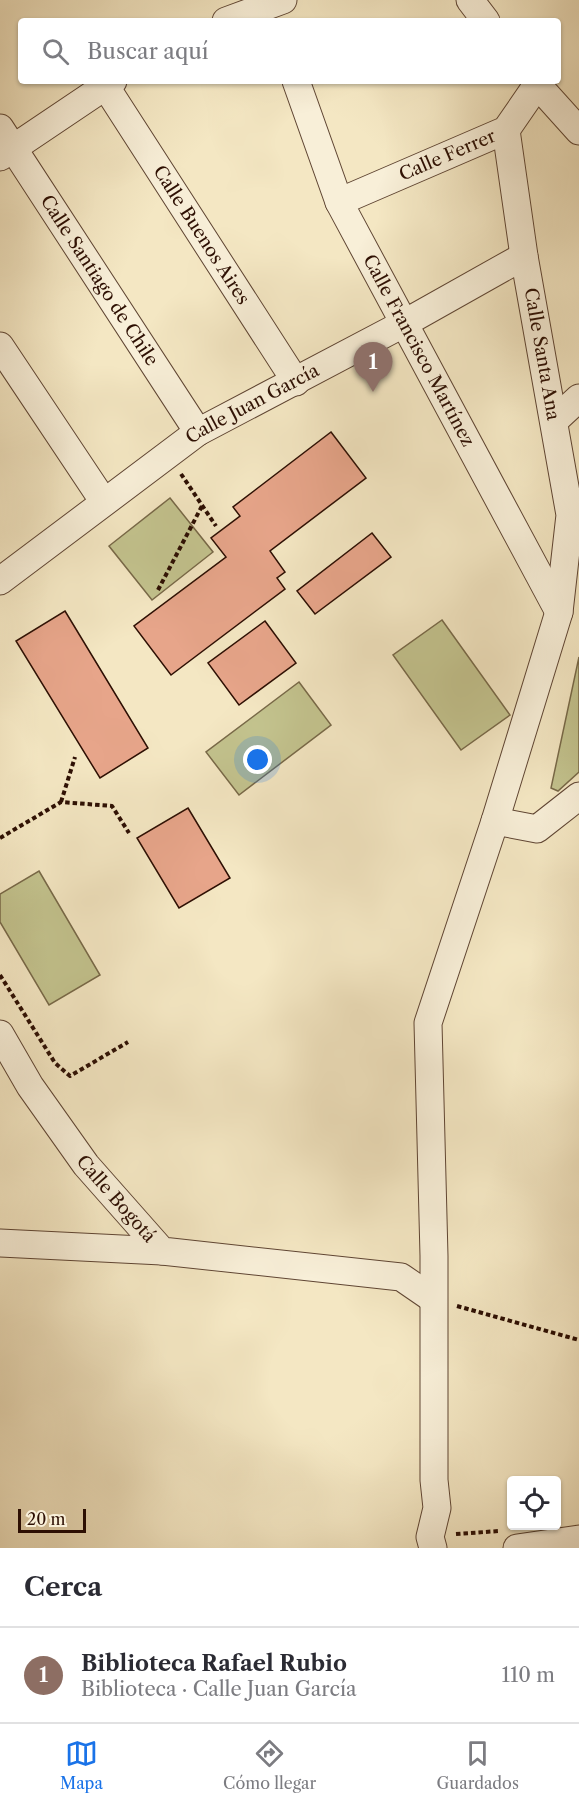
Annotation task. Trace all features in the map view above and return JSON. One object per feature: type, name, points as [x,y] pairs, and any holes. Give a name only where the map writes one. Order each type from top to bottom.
[{"type":"street","points":[[470,0],[484,18]]},
{"type":"street","points":[[235,18],[273,6]]},
{"type":"street","points":[[4,145],[110,84]]},
{"type":"street","name":"Calle Buenos Aires","points":[[110,84],[296,382]]},
{"type":"street","name":"Calle Francisco Martínez","points":[[297,84],[339,202],[559,612]]},
{"type":"street","name":"Calle Ferrer","points":[[339,202],[506,130],[534,84]]},
{"type":"street","points":[[536,84],[579,131]]},
{"type":"street","name":"Calle Santa Ana","points":[[431,1542],[437,1508],[434,1480],[434,1256],[428,1023],[495,821],[559,612],[570,515],[524,256],[506,130]]},
{"type":"street","name":"Calle Santiago de Chile","points":[[4,145],[198,432]]},
{"type":"street","name":"Calle Juan García","points":[[3,571],[104,502],[198,432],[296,382],[524,256]]},
{"type":"street","points":[[0,346],[104,502]]},
{"type":"street","points":[[554,421],[579,398]]},
{"type":"street","points":[[495,821],[537,829],[579,796]]},
{"type":"street","name":"Calle Bogotá","points":[[0,1034],[30,1086],[86,1165],[162,1251],[401,1277]]},
{"type":"street","points":[[0,1243],[162,1251]]},
{"type":"street","points":[[433,1299],[401,1277],[434,1256]]},
{"type":"street","points":[[509,1539],[579,1539]]},
{"type":"path","points":[[158,590],[202,506]]},
{"type":"path","points":[[61,802],[75,757]]},
{"type":"path","points":[[0,838],[61,802],[112,806],[129,833]]},
{"type":"path","points":[[0,975],[55,1063],[70,1076],[128,1042]]},
{"type":"path","points":[[433,1299],[579,1340]]},
{"type":"path","points":[[431,1542],[509,1539]]},
{"type":"green space","points":[[170,498],[213,552],[152,600],[109,546]]},
{"type":"green space","points":[[442,620],[510,715],[461,750],[393,655]]},
{"type":"green space","points":[[579,657],[579,772],[558,791],[551,788]]},
{"type":"green space","points":[[299,682],[331,725],[239,795],[206,752]]},
{"type":"green space","points":[[39,871],[100,975],[49,1005],[0,922],[0,894]]},
{"type":"building","points":[[331,432],[366,478],[270,551],[285,572],[277,578],[285,589],[171,675],[134,626],[226,557],[211,538],[240,516],[233,507]]},
{"type":"building","points":[[372,533],[391,557],[315,614],[297,591]]},
{"type":"building","points":[[65,611],[148,748],[100,778],[16,641]]},
{"type":"building","points":[[265,621],[296,663],[239,705],[208,663]]},
{"type":"building","points":[[188,808],[230,878],[179,908],[137,838]]},
{"type":"place","name":"Biblioteca Rafael Rubio","points":[[373,392]]}]
